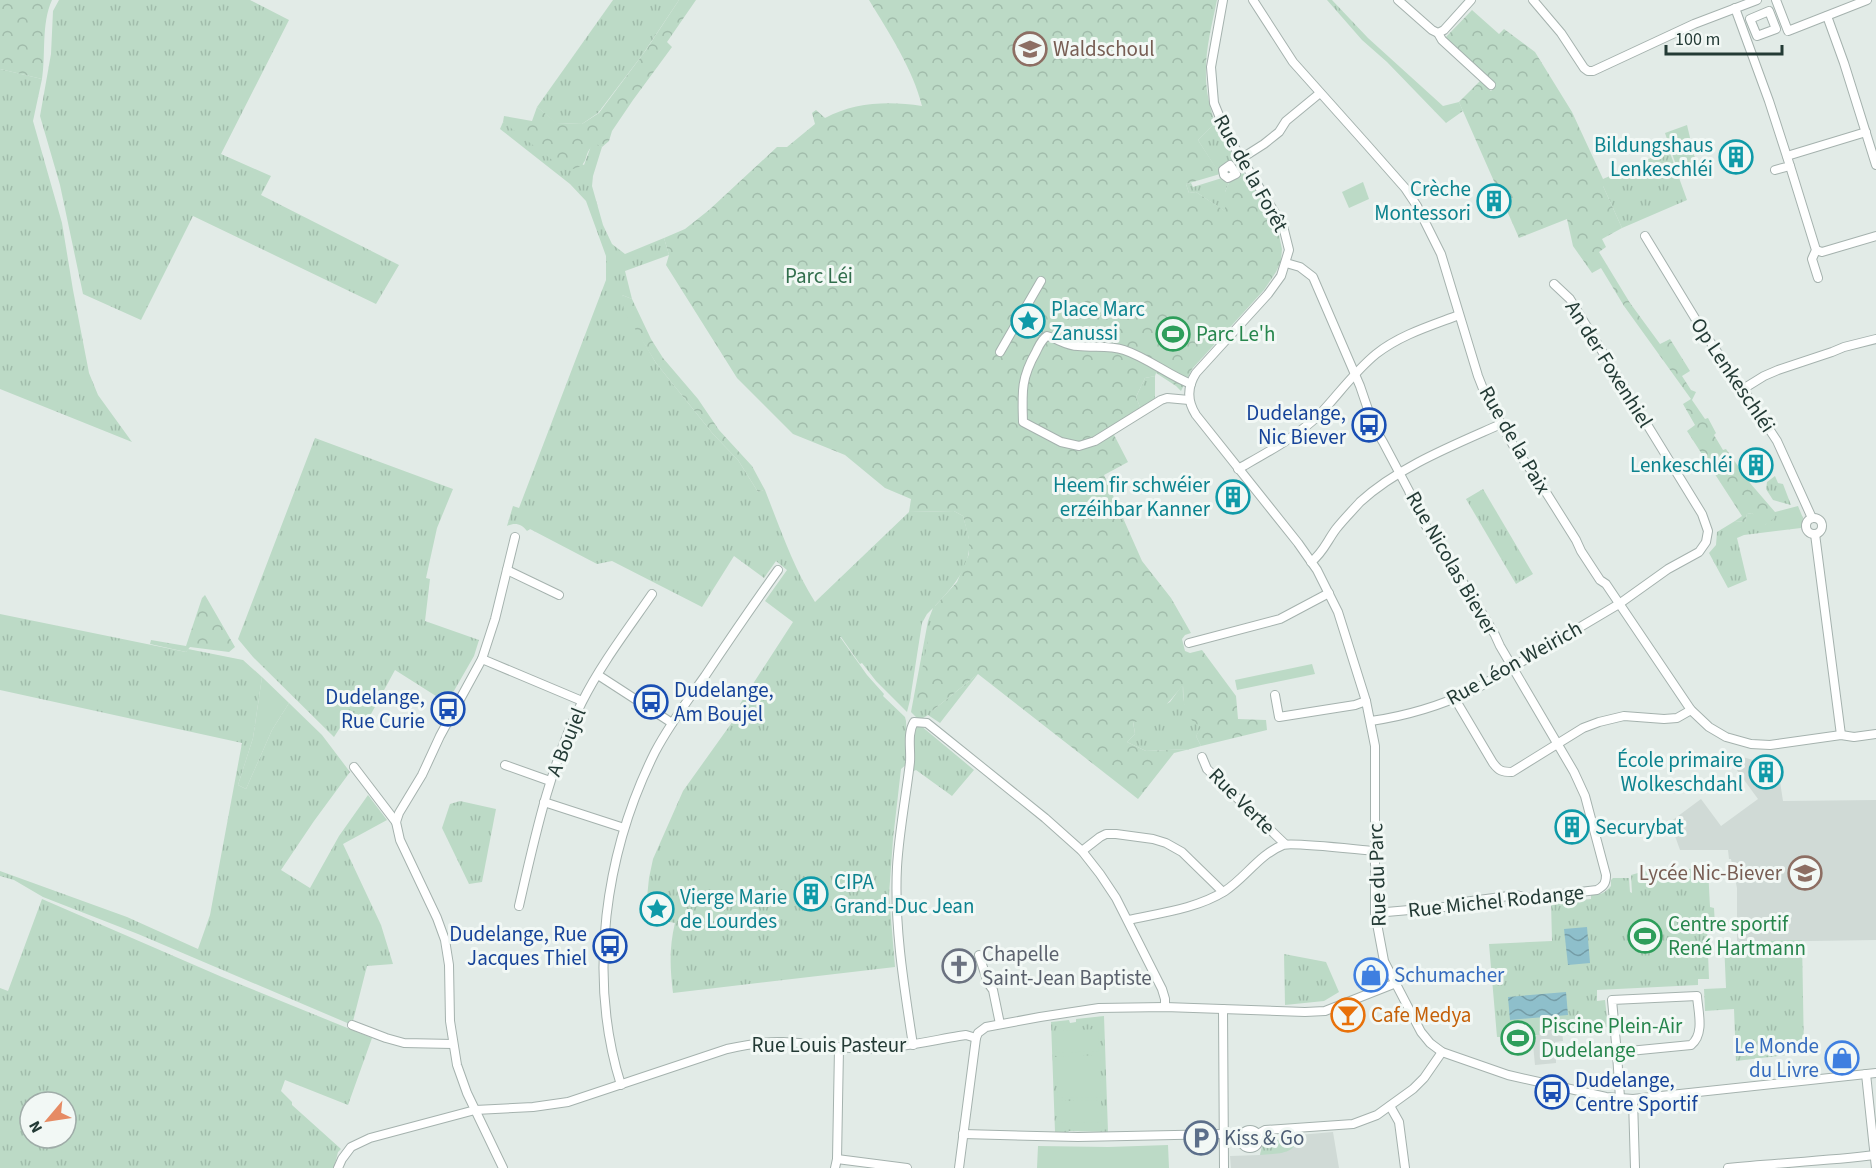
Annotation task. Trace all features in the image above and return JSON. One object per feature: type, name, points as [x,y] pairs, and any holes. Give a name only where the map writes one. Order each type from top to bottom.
[{"type":"street","name":"Rue de la Forêt","points":[[1189,400],[1191,384],[1196,373],[1268,294],[1281,276],[1289,250],[1283,225],[1220,121],[1212,88],[1213,53],[1223,0]]},
{"type":"street","name":"Rue de la Paix","points":[[1253,0],[1285,52],[1405,188],[1417,206],[1441,254],[1478,376],[1501,424],[1581,551],[1691,710],[1709,727],[1726,737],[1751,744],[1770,745],[1840,735],[1854,737],[1876,734]]},
{"type":"street","points":[[1398,0],[1438,33],[1442,40],[1491,85]]},
{"type":"street","points":[[1438,33],[1444,30],[1471,0]]},
{"type":"street","points":[[1533,0],[1561,33],[1588,71],[1599,69],[1679,31],[1756,0]]},
{"type":"street","points":[[1776,0],[1788,31],[1868,0]]},
{"type":"street","points":[[1735,8],[1760,74],[1816,250],[1812,259],[1818,278]]},
{"type":"street","points":[[1827,16],[1876,165]]},
{"type":"street","points":[[1242,158],[1279,132],[1293,115],[1320,93]]},
{"type":"street","points":[[1787,156],[1866,132]]},
{"type":"street","points":[[1775,170],[1790,166]]},
{"type":"street","name":"Op Lenkeschléi","points":[[1646,236],[1704,333],[1777,441],[1812,518],[1818,519],[1822,525],[1821,530],[1815,534],[1840,735]]},
{"type":"street","points":[[1816,250],[1822,252],[1876,236]]},
{"type":"street","name":"Rue Nicolas Biever","points":[[1286,263],[1300,267],[1313,278],[1360,386],[1374,427],[1425,524],[1469,591],[1574,772],[1585,796],[1606,875]]},
{"type":"street","points":[[1000,352],[1041,281]]},
{"type":"street","name":"An der Foxenhiel","points":[[1554,284],[1570,299],[1706,523],[1708,531],[1706,543],[1699,552],[1668,569],[1619,604]]},
{"type":"street","points":[[1238,469],[1304,428],[1319,415],[1354,374],[1377,353],[1414,331],[1459,315]]},
{"type":"street","points":[[1017,319],[1038,331]]},
{"type":"street","points":[[1189,400],[1167,398],[1161,400],[1095,441],[1079,446],[1061,442],[1023,422],[1024,378],[1038,347],[1047,336],[1064,344],[1124,350],[1191,384]]},
{"type":"street","points":[[1743,388],[1778,370],[1844,346],[1876,339]]},
{"type":"street","name":"Rue du Parc","points":[[1189,400],[1196,415],[1311,562],[1329,593],[1344,629],[1366,701],[1375,746],[1375,914],[1383,955],[1421,1032],[1430,1043],[1442,1052],[1514,1077],[1606,1097],[1633,1099],[1876,1073]]},
{"type":"street","points":[[1311,562],[1320,556],[1335,530],[1376,489],[1450,447],[1501,424]]},
{"type":"street","points":[[396,822],[482,658],[495,619],[515,537]]},
{"type":"street","points":[[507,570],[559,595]]},
{"type":"street","points":[[621,1085],[613,1058],[607,1021],[604,950],[611,887],[624,828],[641,782],[672,723],[778,570]]},
{"type":"street","points":[[1189,643],[1280,619],[1329,593]]},
{"type":"street","name":"A Boujel","points":[[519,906],[544,802],[564,742],[582,701],[651,594]]},
{"type":"street","name":"Rue Léon Weirich","points":[[1371,721],[1455,699],[1513,668],[1619,604]]},
{"type":"street","points":[[482,658],[582,701]]},
{"type":"street","points":[[598,675],[672,723]]},
{"type":"street","points":[[1275,695],[1279,717],[1355,705],[1366,701]]},
{"type":"street","points":[[1455,699],[1493,763],[1503,772],[1512,772],[1583,728],[1599,722],[1624,716],[1677,718],[1691,710]]},
{"type":"street","points":[[914,1045],[898,931],[897,867],[910,761],[910,734],[914,722],[927,723],[1045,818],[1082,851],[1100,874],[1128,920],[1162,990],[1165,999],[1164,1007]]},
{"type":"street","name":"Rue Verte","points":[[1202,757],[1207,769],[1285,844]]},
{"type":"street","points":[[505,765],[550,781]]},
{"type":"street","points":[[354,767],[396,822],[400,840],[437,918],[445,940],[449,965],[448,998],[457,1065],[475,1110],[503,1168]]},
{"type":"street","points":[[544,802],[624,828]]},
{"type":"street","points":[[1082,851],[1106,834],[1153,839],[1182,852],[1223,892]]},
{"type":"street","points":[[1128,920],[1183,908],[1207,900],[1240,880],[1260,860],[1285,844],[1375,851]]},
{"type":"street","name":"Rue Michel Rodange","points":[[1375,914],[1455,906],[1464,902],[1516,896],[1529,898],[1597,890],[1603,887],[1606,875]]},
{"type":"street","points":[[979,955],[988,983],[993,990],[1000,1024]]},
{"type":"street","name":"Rue Louis Pasteur","points":[[338,1168],[346,1152],[358,1142],[370,1138],[475,1110],[533,1107],[568,1102],[746,1044],[782,1042],[873,1049],[914,1045],[966,1035],[976,1038],[982,1029],[1000,1024],[1099,1008],[1164,1007],[1325,1011],[1396,983]]},
{"type":"street","points":[[1617,1054],[1692,1045],[1699,1033],[1696,996],[1612,1000],[1620,1098]]},
{"type":"street","points":[[1223,1009],[1224,1168]]},
{"type":"street","points":[[352,1025],[404,1043],[453,1044]]},
{"type":"street","points":[[959,1168],[976,1038]]},
{"type":"street","points":[[839,1048],[836,1164],[907,1168]]},
{"type":"street","points":[[1258,1134],[1265,1130],[1353,1124],[1377,1115],[1424,1078],[1442,1052]]},
{"type":"street","points":[[1866,1074],[1876,1168]]},
{"type":"street","points":[[1633,1099],[1635,1168]]},
{"type":"street","points":[[1390,1106],[1399,1122],[1405,1168]]},
{"type":"street","points":[[963,1134],[1078,1137],[1223,1134]]},
{"type":"street","points":[[1728,1168],[1875,1155]]},
{"type":"shaded area","name":"Lycée Nic-Biever","points":[[1733,754],[1753,760],[1755,779],[1765,777],[1766,781],[1769,777],[1779,775],[1783,801],[1876,800],[1876,940],[1737,942],[1737,888],[1728,850],[1680,850],[1670,822],[1701,799],[1721,826],[1758,799],[1731,762]]},
{"type":"shaded area","points":[[1562,1029],[1563,1041],[1555,1042],[1555,1048],[1558,1051],[1556,1063],[1535,1065],[1533,1044],[1529,1043],[1533,1042],[1539,1031]]},
{"type":"shaded area","points":[[1333,1132],[1339,1168],[1231,1168],[1230,1156],[1260,1155],[1264,1138]]},
{"type":"green space","points":[[0,0],[52,0],[46,19],[42,79],[0,69]]},
{"type":"green space","points":[[59,0],[250,0],[289,20],[221,154],[271,176],[261,195],[399,265],[376,304],[193,216],[141,320],[83,294],[60,185],[40,116],[51,54],[53,11]]},
{"type":"green space","points":[[613,0],[679,0],[643,54],[598,113],[582,124],[556,123],[537,107]]},
{"type":"green space","points":[[679,0],[696,0],[667,42],[672,47],[612,131],[609,141],[602,147],[596,144],[591,148],[584,163],[580,166],[565,170],[503,122],[504,116],[532,121],[537,107],[557,123],[582,124],[599,113],[646,50]]},
{"type":"green space","name":"Parc Léi","points":[[869,0],[1217,0],[1206,66],[1206,82],[1215,123],[1198,140],[1220,174],[1186,184],[1189,193],[1196,192],[1225,211],[1225,192],[1231,178],[1238,179],[1245,175],[1277,226],[1282,249],[1281,261],[1264,290],[1192,369],[1181,391],[1156,373],[1155,376],[1145,378],[1136,397],[1142,412],[1112,431],[1128,462],[1104,475],[1142,561],[1171,598],[1191,633],[1182,639],[1185,651],[1190,653],[1202,650],[1236,696],[1238,719],[1266,720],[1267,730],[1201,746],[1196,736],[1201,727],[1187,714],[1183,685],[1155,715],[1133,722],[1135,734],[1127,742],[1146,751],[1190,749],[1174,753],[1138,799],[978,674],[932,711],[915,704],[935,606],[957,582],[969,554],[969,539],[963,516],[954,511],[909,512],[911,499],[885,488],[845,455],[793,434],[737,378],[666,265],[669,255],[664,238],[685,229],[777,147],[787,147],[815,124],[812,113],[816,110],[825,118],[848,109],[872,104],[922,106],[907,65]]},
{"type":"green space","points":[[1327,0],[1332,0],[1368,38],[1443,106],[1459,102],[1463,111],[1446,123],[1387,62],[1362,40]]},
{"type":"green space","points":[[1472,10],[1499,34],[1504,29],[1535,52],[1572,112],[1603,179],[1603,186],[1622,228],[1602,239],[1606,247],[1599,252],[1630,303],[1660,344],[1670,339],[1690,371],[1682,376],[1691,390],[1696,392],[1692,400],[1705,419],[1708,418],[1723,450],[1726,449],[1750,483],[1775,512],[1775,518],[1764,526],[1762,527],[1752,513],[1747,514],[1745,522],[1735,521],[1742,516],[1687,431],[1695,425],[1683,404],[1691,399],[1624,306],[1601,268],[1592,273],[1573,246],[1567,219],[1519,238],[1459,102],[1480,81],[1491,91],[1496,85],[1445,38]]},
{"type":"green space","points":[[0,69],[42,79],[33,121],[62,223],[89,373],[98,395],[132,442],[0,389]]},
{"type":"green space","points":[[503,122],[584,165],[591,146],[596,143],[602,147],[592,186],[603,225],[612,244],[625,254],[664,238],[669,255],[625,271],[632,299],[622,295],[656,363],[713,434],[738,460],[758,492],[765,490],[793,561],[815,602],[909,512],[954,511],[963,516],[969,539],[967,559],[960,576],[935,606],[932,711],[978,674],[940,723],[928,715],[917,718],[911,712],[928,621],[933,608],[922,623],[907,712],[876,681],[862,663],[860,664],[840,637],[867,675],[884,694],[883,696],[905,717],[906,721],[908,763],[901,769],[889,895],[895,967],[673,993],[671,958],[675,923],[645,917],[653,859],[683,791],[743,707],[740,704],[793,622],[765,601],[787,570],[776,561],[764,578],[734,556],[702,607],[612,561],[597,564],[530,529],[527,531],[521,525],[507,526],[513,506],[519,508],[606,280],[606,256],[586,201],[570,184],[500,129]]},
{"type":"green space","points":[[1215,123],[1245,175],[1238,179],[1231,178],[1225,192],[1226,212],[1196,192],[1189,193],[1186,184],[1191,183],[1193,187],[1222,178],[1198,140]]},
{"type":"green space","points":[[1687,125],[1696,163],[1693,168],[1678,171],[1665,133]]},
{"type":"green space","points":[[1669,150],[1687,200],[1622,228],[1603,186],[1603,179]]},
{"type":"green space","points":[[1363,182],[1369,199],[1349,208],[1342,192]]},
{"type":"green space","points":[[622,295],[632,299],[663,358],[698,399],[719,430],[752,466],[765,490],[758,492],[738,460],[713,434],[656,363],[624,311]]},
{"type":"green space","points":[[1155,376],[1155,399],[1142,412],[1136,397],[1145,378]]},
{"type":"green space","points":[[315,438],[453,489],[437,528],[426,578],[430,579],[425,621],[479,640],[474,656],[447,703],[395,670],[365,725],[349,714],[334,737],[253,657],[238,639]]},
{"type":"green space","points":[[1775,476],[1778,483],[1783,484],[1791,505],[1773,500],[1766,489],[1767,482]]},
{"type":"green space","points":[[1483,489],[1533,574],[1516,584],[1466,499]]},
{"type":"green space","points":[[1798,506],[1803,518],[1801,528],[1744,535],[1737,538],[1747,580],[1728,588],[1709,553],[1716,545],[1717,532],[1735,521],[1745,522],[1747,514],[1752,513],[1765,525],[1769,520],[1775,518],[1775,512]]},
{"type":"green space","points":[[205,595],[235,647],[229,652],[190,647],[186,652],[150,644],[151,640],[186,646]]},
{"type":"green space","points":[[0,614],[186,652],[188,649],[243,660],[262,677],[253,738],[238,785],[246,789],[272,730],[289,703],[322,735],[350,772],[281,870],[310,888],[339,836],[368,795],[387,820],[343,844],[381,925],[393,964],[367,966],[352,1025],[138,934],[43,897],[14,880],[0,876],[0,871],[127,917],[198,949],[210,915],[242,743],[0,690]]},
{"type":"green space","points":[[1312,664],[1315,674],[1237,690],[1235,680]]},
{"type":"green space","points":[[262,677],[289,703],[272,730],[246,789],[238,785],[253,738]]},
{"type":"green space","points":[[1183,684],[1186,708],[1192,719],[1202,727],[1196,736],[1201,746],[1190,749],[1146,751],[1127,742],[1135,734],[1133,721],[1170,702]]},
{"type":"green space","points":[[920,725],[974,770],[952,796],[916,770],[914,771],[912,739]]},
{"type":"green space","points":[[460,801],[496,809],[482,882],[469,884],[442,828],[450,804]]},
{"type":"green space","points":[[1708,868],[1710,907],[1714,908],[1715,925],[1707,926],[1709,979],[1698,979],[1698,985],[1597,990],[1597,1001],[1605,1000],[1608,1027],[1539,1031],[1539,1035],[1535,1035],[1536,1039],[1527,1043],[1527,1046],[1501,1045],[1500,1037],[1497,1037],[1489,944],[1552,941],[1551,902],[1591,899],[1591,895],[1597,895],[1609,888],[1613,878],[1629,878],[1632,893],[1631,875],[1645,871]]},
{"type":"green space","points":[[42,899],[222,977],[372,1038],[348,1105],[285,1080],[281,1091],[292,1102],[292,1105],[341,1149],[334,1168],[0,1168],[0,988],[8,991]]},
{"type":"green space","points":[[1802,940],[1804,1053],[1736,1061],[1734,1009],[1705,1011],[1704,989],[1726,988],[1724,942]]},
{"type":"green space","points":[[1284,954],[1326,962],[1339,992],[1324,1001],[1285,1005]]},
{"type":"green space","points":[[1104,1016],[1108,1132],[1055,1132],[1051,1022],[1069,1020],[1070,1023],[1076,1022],[1076,1019]]},
{"type":"green space","points":[[1098,1029],[1099,1051],[1057,1053],[1055,1031]]},
{"type":"green space","points":[[1100,1055],[1101,1097],[1058,1098],[1057,1077],[1053,1077],[1053,1057]]},
{"type":"green space","points":[[1101,1100],[1102,1122],[1058,1123],[1058,1101]]},
{"type":"green space","points":[[1298,1135],[1297,1142],[1290,1150],[1260,1155],[1264,1138]]},
{"type":"green space","points":[[1168,1145],[1169,1168],[1037,1168],[1038,1146]]},
{"type":"water","points":[[1587,927],[1590,963],[1568,965],[1564,929]]},
{"type":"water","points":[[1566,992],[1568,1015],[1510,1020],[1508,997]]},
{"type":"place","name":"Waldschoul","points":[[1030,49]]},
{"type":"place","name":"Bildungshaus Lenkeschléi","points":[[1736,157]]},
{"type":"place","name":"Crèche Montessori","points":[[1494,201]]},
{"type":"place","name":"Place Marc Zanussi","points":[[1028,321]]},
{"type":"place","name":"Parc Le'h","points":[[1173,334]]},
{"type":"place","name":"Dudelange, Nic Biever","points":[[1369,425]]},
{"type":"place","name":"Lenkeschléi","points":[[1756,465]]},
{"type":"place","name":"Heem fir schwéier erzéihbar Kanner","points":[[1233,497]]},
{"type":"place","name":"Dudelange, Am Boujel","points":[[651,702]]},
{"type":"place","name":"Dudelange, Rue Curie","points":[[448,709]]},
{"type":"place","name":"École primaire Wolkeschdahl","points":[[1766,772]]},
{"type":"place","name":"Securybat","points":[[1572,827]]},
{"type":"place","name":"Lycée Nic-Biever","points":[[1805,873]]},
{"type":"place","name":"CIPA Grand-Duc Jean","points":[[811,894]]},
{"type":"place","name":"Vierge Marie de Lourdes","points":[[657,909]]},
{"type":"place","name":"Centre sportif René Hartmann","points":[[1645,936]]},
{"type":"place","name":"Dudelange, Rue Jacques Thiel","points":[[610,946]]},
{"type":"place","name":"Chapelle Saint-Jean Baptiste","points":[[959,966]]},
{"type":"place","name":"Schumacher","points":[[1371,975]]},
{"type":"place","name":"Cafe Medya","points":[[1348,1015]]},
{"type":"place","name":"Piscine Plein-Air Dudelange","points":[[1518,1038]]},
{"type":"place","name":"Le Monde du Livre","points":[[1842,1058]]},
{"type":"place","name":"Dudelange, Centre Sportif","points":[[1552,1092]]},
{"type":"place","name":"Kiss & Go","points":[[1201,1138]]}]
